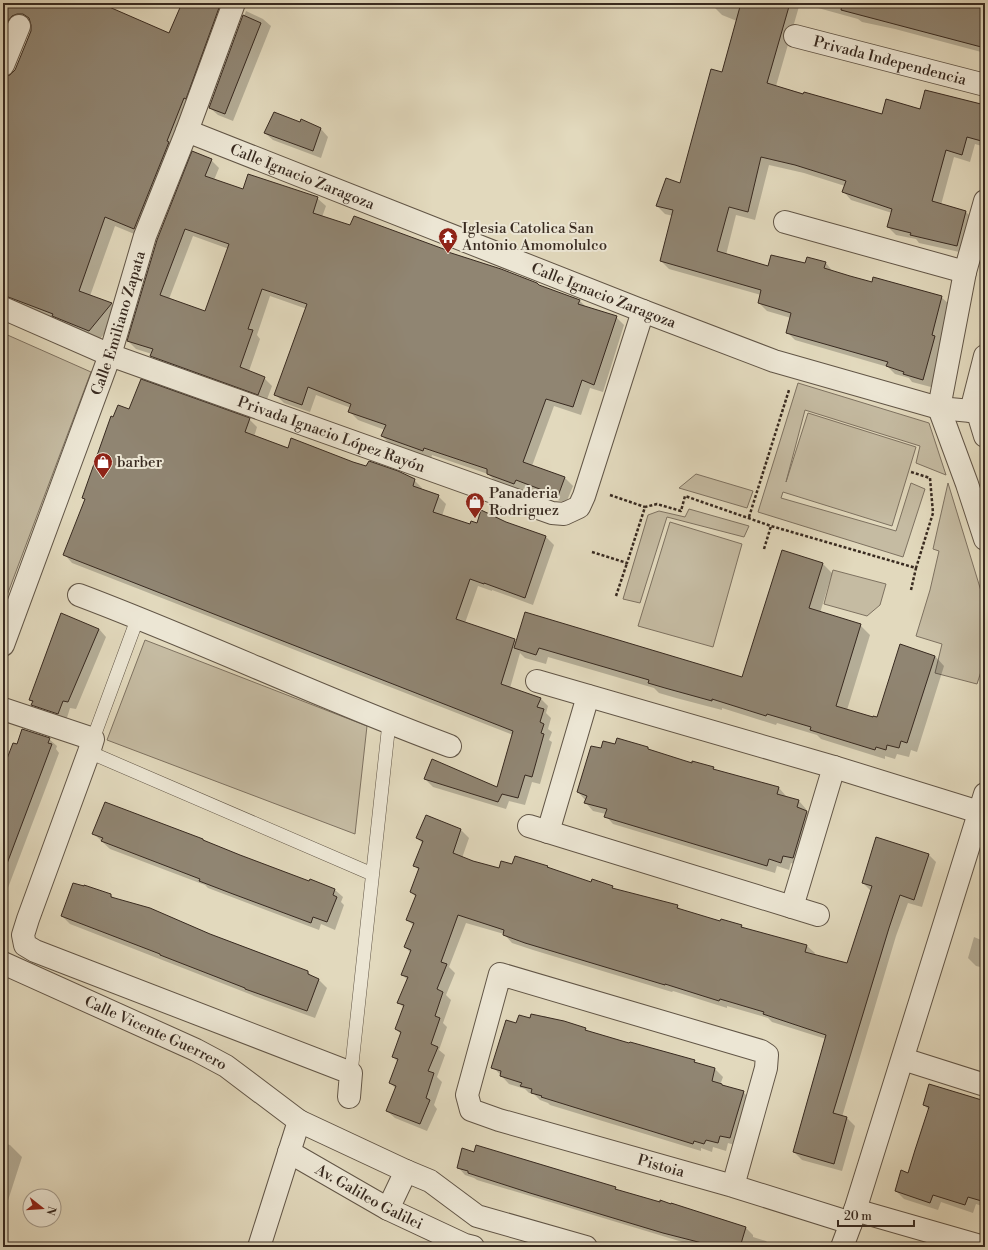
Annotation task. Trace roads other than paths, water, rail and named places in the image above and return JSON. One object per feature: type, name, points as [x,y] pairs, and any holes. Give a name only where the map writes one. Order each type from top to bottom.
[{"type":"street","name":"Calle Emiliano Zapata","points":[[3,645],[110,355],[145,236],[187,131],[234,3]]},
{"type":"street","points":[[3,65],[19,26]]},
{"type":"street","name":"Privada Independencia","points":[[795,36],[985,84]]},
{"type":"street","name":"Calle Ignacio Zaragoza","points":[[187,131],[643,311],[774,361],[939,408],[978,414]]},
{"type":"street","points":[[985,201],[965,272],[939,408],[976,481],[985,539]]},
{"type":"street","points":[[784,222],[965,272]]},
{"type":"street","name":"Privada Ignacio López Rayón","points":[[3,308],[110,355],[552,514],[564,514],[579,507],[643,311]]},
{"type":"street","points":[[985,356],[978,414],[985,436]]},
{"type":"street","points":[[79,595],[138,617],[389,723],[450,746]]},
{"type":"street","points":[[537,681],[834,768],[982,803],[903,1059],[842,1247]]},
{"type":"street","points":[[588,696],[538,829],[818,915]]},
{"type":"street","points":[[3,709],[91,745],[28,919],[23,935],[25,945],[42,953],[351,1073],[349,1097]]},
{"type":"street","points":[[792,907],[834,768]]},
{"type":"street","name":"Calle Vicente Guerrero","points":[[3,963],[196,1050],[226,1066],[298,1121],[406,1172],[430,1181],[477,1216]]},
{"type":"street","name":"Pistoia","points":[[733,1186],[766,1068],[768,1055],[761,1051],[500,974],[467,1095],[471,1110],[499,1120],[733,1186],[984,1247]]},
{"type":"street","points":[[903,1059],[985,1085]]},
{"type":"street","points":[[259,1247],[298,1121]]},
{"type":"street","name":"Av. Galileo Galilei","points":[[289,1152],[388,1209],[469,1246]]},
{"type":"street","points":[[388,1209],[406,1172]]},
{"type":"street","points":[[469,1246],[477,1216],[586,1247]]},
{"type":"lane","points":[[138,617],[91,745],[372,874]]},
{"type":"lane","points":[[351,1073],[389,723]]},
{"type":"place","name":"Iglesia Catolica San Antonio Amomolulco","points":[[448,254]]},
{"type":"place","name":"barber","points":[[103,479]]},
{"type":"place","name":"Panaderia Rodriguez","points":[[475,519]]}]
